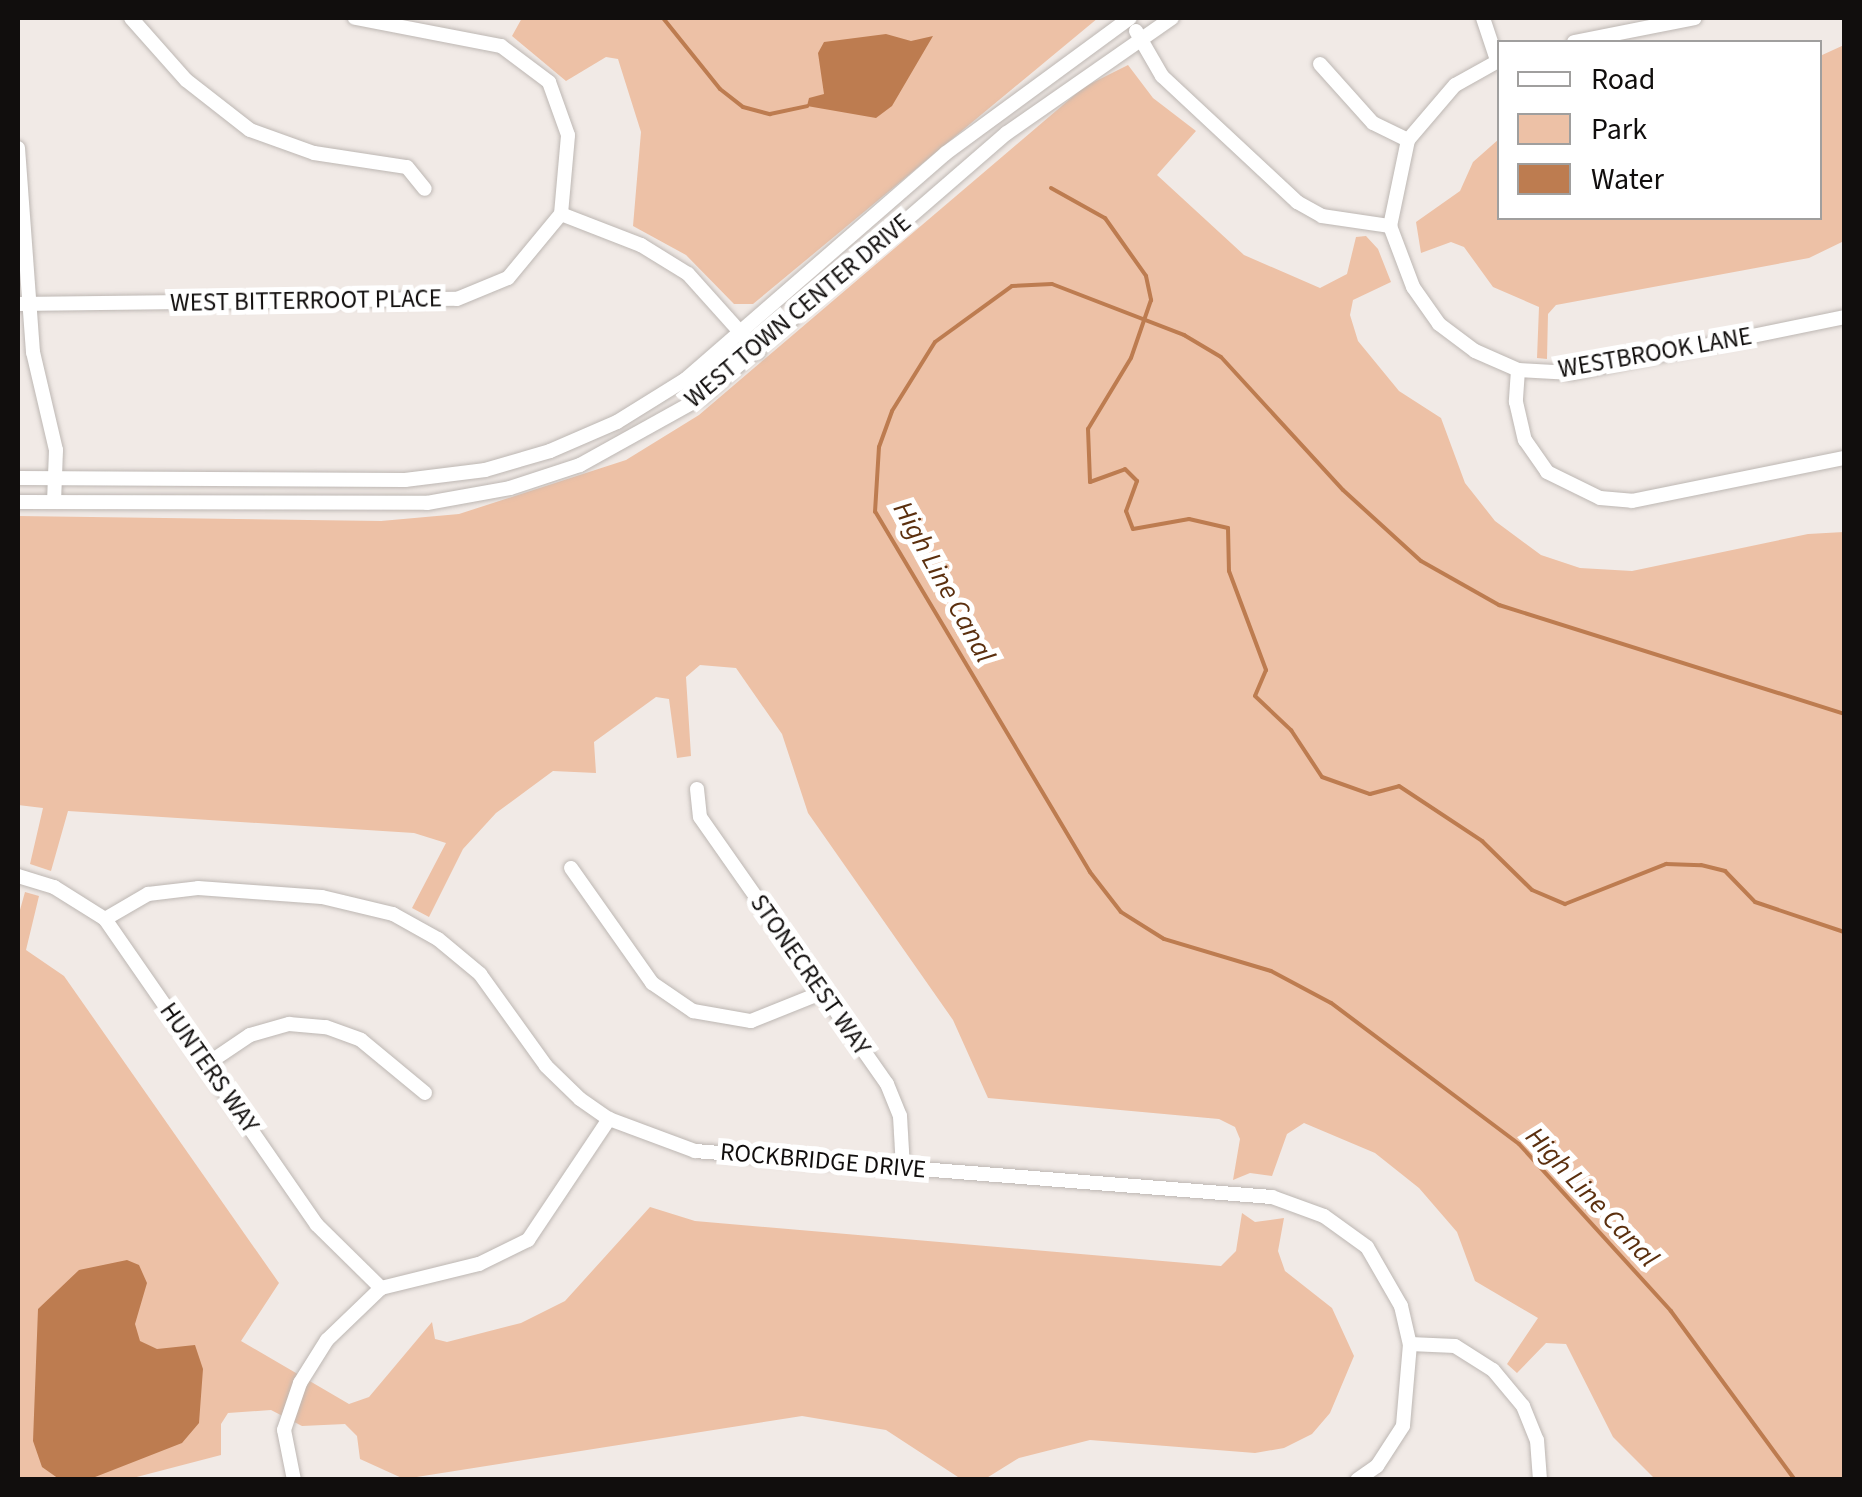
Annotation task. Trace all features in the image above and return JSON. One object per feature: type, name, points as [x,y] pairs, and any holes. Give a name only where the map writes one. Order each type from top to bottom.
[{"type":"street","points":[[132,18],[186,80],[250,130],[314,153],[408,167],[425,189]]},
{"type":"street","points":[[355,18],[500,46],[549,82],[568,135],[561,214],[641,245],[688,274],[758,352]]},
{"type":"street","points":[[1128,18],[1162,76],[1297,202],[1322,216],[1390,226],[1408,140],[1455,84],[1497,61]]},
{"type":"street","name":"WEST TOWN CENTER DRIVE","points":[[18,478],[405,480],[485,470],[617,422],[742,334],[946,153],[1128,18]]},
{"type":"street","name":"WEST TOWN CENTER DRIVE","points":[[18,502],[405,504],[488,494],[628,442],[758,352],[1007,133],[1172,18]]},
{"type":"street","points":[[1483,18],[1497,57]]},
{"type":"street","points":[[1581,40],[1652,21],[1695,18]]},
{"type":"street","points":[[1320,64],[1374,122],[1408,140]]},
{"type":"street","points":[[18,148],[22,304],[51,413],[54,502]]},
{"type":"street","name":"WEST BITTERROOT PLACE","points":[[22,304],[457,299],[508,278],[561,214]]},
{"type":"street","name":"WESTBROOK LANE","points":[[1390,226],[1414,287],[1439,324],[1475,351],[1518,370],[1572,372],[1844,317]]},
{"type":"street","points":[[1518,370],[1516,402],[1524,440],[1547,472],[1600,498],[1632,501],[1844,458]]},
{"type":"street","name":"STONECREST WAY","points":[[696,789],[700,816],[887,1084],[900,1116],[903,1168]]},
{"type":"street","points":[[571,868],[652,983],[693,1011],[751,1021],[823,992]]},
{"type":"street","name":"HUNTERS WAY","points":[[18,876],[54,887],[105,918],[317,1225],[382,1288]]},
{"type":"street","name":"ROCKBRIDGE DRIVE","points":[[105,918],[148,894],[198,888],[322,897],[394,914],[480,974],[546,1066],[609,1119],[695,1151],[1272,1197],[1324,1216],[1367,1247],[1401,1306],[1410,1344],[1403,1426],[1377,1466],[1357,1480]]},
{"type":"street","points":[[207,1064],[250,1035],[289,1024],[326,1027],[361,1040],[424,1093]]},
{"type":"street","points":[[294,1480],[284,1430],[300,1383],[326,1340],[382,1288],[480,1264],[528,1240],[609,1119]]},
{"type":"street","points":[[1410,1344],[1455,1346],[1493,1370],[1522,1406],[1537,1440],[1541,1479]]},
{"type":"green space","points":[[522,18],[1098,18],[753,304],[734,304],[686,255],[633,226],[641,132],[618,59],[606,57],[566,81],[512,36]]},
{"type":"green space","points":[[1844,45],[1844,241],[1809,258],[1556,305],[1548,314],[1547,359],[1537,358],[1539,307],[1493,287],[1464,247],[1451,242],[1421,253],[1416,222],[1460,191],[1473,162],[1497,141],[1497,220],[1822,220],[1822,55]]},
{"type":"green space","points":[[1128,65],[1153,98],[1196,131],[1157,175],[1244,255],[1320,288],[1347,274],[1356,237],[1366,236],[1378,249],[1391,282],[1353,300],[1350,315],[1358,341],[1399,391],[1441,418],[1465,483],[1495,521],[1541,555],[1580,568],[1632,571],[1808,534],[1844,532],[1844,1479],[1655,1479],[1613,1437],[1566,1344],[1546,1343],[1517,1373],[1507,1364],[1538,1318],[1475,1281],[1457,1232],[1419,1188],[1375,1153],[1304,1123],[1287,1134],[1272,1176],[1250,1173],[1233,1180],[1240,1139],[1235,1127],[1219,1119],[988,1098],[953,1020],[808,813],[782,734],[736,668],[700,665],[686,677],[691,756],[677,758],[669,699],[656,697],[594,742],[596,773],[553,771],[496,813],[463,849],[429,917],[412,908],[446,843],[414,833],[68,811],[51,871],[30,864],[43,808],[18,805],[18,516],[381,521],[459,514],[626,460],[699,415],[1084,87]]},
{"type":"green space","points":[[25,892],[39,896],[26,950],[64,976],[279,1283],[241,1341],[349,1404],[369,1397],[432,1322],[435,1339],[447,1342],[521,1323],[565,1301],[650,1207],[695,1221],[1221,1266],[1236,1251],[1242,1213],[1255,1222],[1284,1218],[1278,1251],[1285,1271],[1332,1308],[1354,1356],[1330,1413],[1312,1434],[1284,1448],[1255,1453],[1090,1440],[1019,1458],[985,1479],[961,1479],[886,1430],[802,1416],[404,1479],[360,1459],[357,1436],[345,1424],[302,1426],[271,1410],[228,1413],[221,1424],[221,1455],[129,1479],[18,1479],[18,917]]},
{"type":"water","points":[[886,34],[911,41],[933,36],[892,106],[876,118],[807,106],[809,98],[824,94],[818,53],[824,42]]},
{"type":"water","points":[[127,1260],[139,1265],[147,1283],[135,1324],[140,1341],[157,1349],[195,1345],[203,1369],[199,1423],[182,1443],[90,1479],[59,1479],[42,1467],[33,1441],[38,1309],[79,1270]]},
{"type":"waterway","points":[[663,18],[720,89],[743,107],[770,114],[807,106]]},
{"type":"waterway","points":[[1051,188],[1105,218],[1146,276],[1151,300],[1131,358],[1088,429],[1090,482],[1125,469],[1137,481],[1126,511],[1133,529],[1189,519],[1228,528],[1229,571],[1266,670],[1255,696],[1291,730],[1322,777],[1370,794],[1399,786],[1482,841],[1532,890],[1565,904],[1666,864],[1701,865],[1725,871],[1755,902],[1844,932]]},
{"type":"waterway","name":"High Line Canal","points":[[1795,1480],[1671,1311],[1519,1144],[1331,1003],[1271,971],[1164,939],[1121,912],[1090,872],[875,512],[879,447],[892,411],[935,342],[1012,286],[1052,284],[1184,335],[1221,357],[1343,490],[1421,561],[1499,605],[1844,714]]}]
